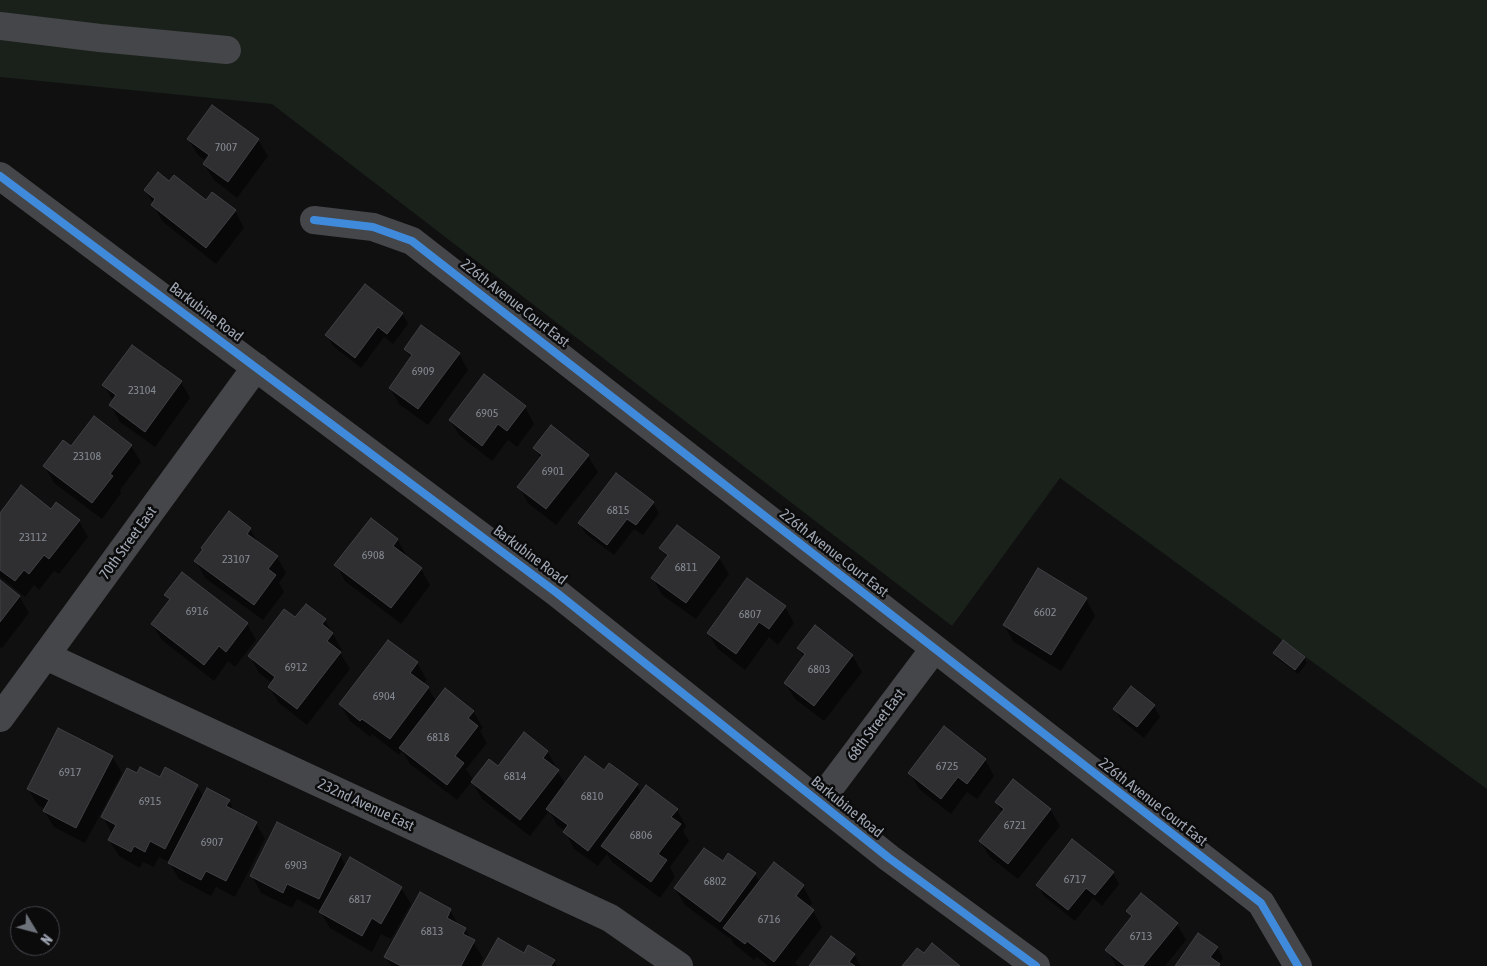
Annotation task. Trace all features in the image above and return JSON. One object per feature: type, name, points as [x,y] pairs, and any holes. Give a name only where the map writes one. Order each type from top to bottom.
[{"type":"street","points":[[0,26],[227,50]]},
{"type":"street","name":"Barkubine Road","points":[[0,176],[557,593],[889,858],[1036,966]]},
{"type":"street","name":"226th Avenue Court East","points":[[314,220],[373,227],[412,241],[1261,903],[1298,966]]},
{"type":"street","name":"70th Street East","points":[[0,718],[256,367]]},
{"type":"street","name":"68th Street East","points":[[819,802],[934,649]]},
{"type":"street","name":"232nd Avenue East","points":[[46,656],[610,918],[678,966]]},
{"type":"shaded area","points":[[0,0],[1487,0],[1487,789],[1060,478],[952,626],[272,104],[0,77]]},
{"type":"building","points":[[212,105],[259,139],[228,182],[203,164],[209,155],[187,139]]},
{"type":"building","points":[[158,172],[169,181],[174,175],[206,200],[212,192],[236,210],[206,248],[151,205],[155,199],[144,190]]},
{"type":"building","points":[[365,284],[403,313],[387,334],[378,327],[355,358],[325,335]]},
{"type":"building","points":[[421,325],[460,353],[418,409],[389,388],[412,355],[404,349]]},
{"type":"building","points":[[132,345],[182,381],[145,432],[109,405],[116,395],[102,385]]},
{"type":"building","points":[[484,374],[526,406],[507,431],[498,424],[482,446],[449,420]]},
{"type":"building","points":[[94,416],[132,445],[110,474],[113,476],[92,503],[43,466],[63,440],[71,446]]},
{"type":"building","points":[[551,425],[589,455],[546,509],[517,487],[542,455],[533,448]]},
{"type":"building","points":[[616,473],[654,502],[636,525],[627,519],[607,545],[578,523]]},
{"type":"building","points":[[21,485],[51,509],[56,502],[80,520],[49,559],[44,555],[29,574],[24,570],[15,581],[0,570],[0,513]]},
{"type":"building","points":[[229,511],[251,528],[247,534],[278,556],[268,569],[276,575],[254,605],[194,561],[203,549],[201,548]]},
{"type":"building","points":[[371,518],[398,539],[393,546],[422,568],[391,608],[334,565]]},
{"type":"building","points":[[677,525],[720,557],[686,603],[651,578],[668,555],[659,548]]},
{"type":"building","points":[[1038,568],[1087,598],[1051,655],[1003,625]]},
{"type":"building","points":[[182,572],[248,623],[226,652],[219,646],[204,665],[151,624],[170,599],[164,595]]},
{"type":"building","points":[[747,578],[786,606],[769,629],[759,622],[736,654],[707,633]]},
{"type":"building","points":[[0,580],[20,596],[0,622]]},
{"type":"building","points":[[306,604],[326,619],[322,624],[333,633],[327,641],[341,652],[297,709],[268,687],[275,677],[248,656],[284,609],[295,617]]},
{"type":"building","points":[[815,625],[853,655],[814,706],[784,683],[805,654],[797,648]]},
{"type":"building","points":[[388,640],[418,662],[410,673],[429,687],[390,739],[362,719],[360,721],[339,704]]},
{"type":"building","points":[[1283,640],[1305,657],[1295,670],[1273,653]]},
{"type":"building","points":[[1131,686],[1155,705],[1137,727],[1113,709]]},
{"type":"building","points":[[445,688],[474,711],[468,718],[478,726],[455,756],[464,763],[447,785],[399,748]]},
{"type":"building","points":[[944,726],[986,759],[967,784],[958,777],[941,799],[908,773]]},
{"type":"building","points":[[58,728],[113,756],[76,828],[43,811],[49,800],[27,789]]},
{"type":"building","points":[[524,732],[548,751],[543,758],[559,770],[520,820],[471,782],[489,759],[498,766]]},
{"type":"building","points":[[585,756],[604,770],[609,763],[638,784],[588,851],[563,832],[568,825],[546,809]]},
{"type":"building","points":[[140,767],[160,777],[165,767],[198,785],[165,849],[150,841],[145,852],[134,846],[131,852],[108,840],[116,825],[101,817],[127,768],[137,773]]},
{"type":"building","points":[[1013,779],[1051,809],[1008,864],[979,841],[1004,809],[995,802]]},
{"type":"building","points":[[646,785],[678,809],[671,817],[681,824],[658,854],[667,860],[651,882],[601,846]]},
{"type":"building","points":[[207,788],[230,800],[226,806],[257,822],[226,881],[206,871],[201,880],[168,863]]},
{"type":"building","points":[[277,822],[341,854],[319,899],[287,884],[283,893],[250,876]]},
{"type":"building","points":[[1072,839],[1114,872],[1095,895],[1086,888],[1068,910],[1036,885]]},
{"type":"building","points":[[704,848],[723,861],[728,853],[756,873],[720,922],[674,888]]},
{"type":"building","points":[[350,857],[402,887],[381,924],[372,918],[362,936],[319,912]]},
{"type":"building","points":[[774,862],[804,885],[796,896],[814,910],[774,962],[747,941],[745,944],[723,928]]},
{"type":"building","points":[[420,892],[451,909],[447,918],[466,928],[463,934],[475,940],[461,966],[401,966],[384,957]]},
{"type":"building","points":[[1141,893],[1178,923],[1143,966],[1125,966],[1105,950],[1132,916],[1126,911]]},
{"type":"building","points":[[1198,933],[1218,947],[1210,957],[1220,964],[1219,966],[1175,966]]},
{"type":"building","points":[[831,936],[855,954],[849,962],[855,966],[809,966]]},
{"type":"building","points":[[498,938],[524,953],[528,945],[555,960],[551,966],[482,966]]},
{"type":"building","points":[[932,943],[960,966],[902,966],[917,948],[924,953]]},
{"type":"cycle path","points":[[0,176],[557,593],[889,858],[1036,966]]},
{"type":"cycle path","points":[[314,220],[373,227],[412,241],[1261,903],[1298,966]]}]
